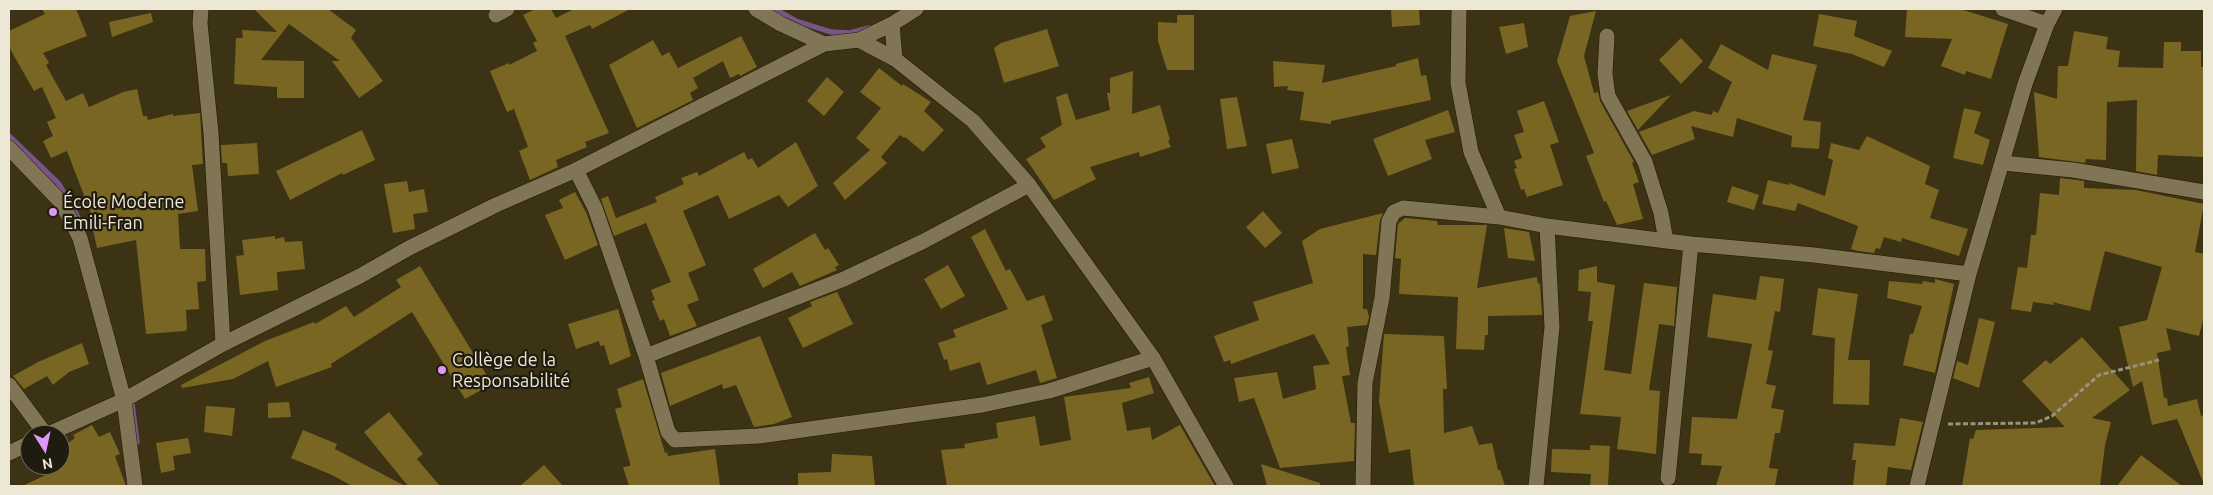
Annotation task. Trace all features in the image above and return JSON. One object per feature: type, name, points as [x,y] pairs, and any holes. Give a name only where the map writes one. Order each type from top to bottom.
[{"type":"street","points":[[201,9],[200,23],[211,133],[223,344]]},
{"type":"street","points":[[756,9],[781,24],[824,44]]},
{"type":"street","points":[[68,425],[124,400],[223,344],[496,205],[576,170],[824,44],[859,40],[892,24],[916,9]]},
{"type":"street","points":[[1459,9],[1458,82],[1471,152],[1499,217]]},
{"type":"street","points":[[2003,9],[2047,24]]},
{"type":"street","points":[[1917,486],[1969,274],[2025,84],[2047,24],[2055,9]]},
{"type":"street","points":[[892,24],[895,59]]},
{"type":"street","points":[[1607,36],[1605,74],[1608,96],[1646,162],[1662,213],[1666,241]]},
{"type":"street","points":[[859,40],[895,59],[973,121],[1029,186],[1153,358],[1226,486]]},
{"type":"street","points":[[9,148],[61,202],[80,238],[124,400],[135,486]]},
{"type":"street","points":[[2003,163],[2073,170],[2204,192]]},
{"type":"street","points":[[576,170],[595,208],[646,356],[668,432],[675,440],[759,436],[982,405],[1050,391],[1153,358]]},
{"type":"street","points":[[646,356],[844,279],[924,241],[1029,186]]},
{"type":"street","points":[[1363,486],[1365,383],[1382,298],[1389,221],[1394,212],[1403,208],[1499,217],[1547,226],[1691,244],[1814,255],[1969,274]]},
{"type":"street","points":[[1536,486],[1552,327],[1547,226]]},
{"type":"street","points":[[1668,478],[1691,244]]},
{"type":"street","points":[[9,385],[39,425]]},
{"type":"path","points":[[1933,424],[2036,423],[2052,416],[2100,375],[2159,360]]},
{"type":"building","points":[[42,9],[76,9],[87,36],[43,53],[49,63],[46,65],[66,101],[83,93],[89,107],[123,92],[137,89],[143,116],[147,116],[148,120],[173,114],[173,116],[200,113],[203,164],[192,165],[198,211],[178,214],[180,249],[205,249],[206,281],[197,282],[199,309],[186,310],[187,329],[185,331],[146,334],[136,240],[97,248],[92,225],[95,224],[67,151],[51,158],[43,141],[53,136],[47,122],[56,118],[42,87],[34,91],[9,47],[9,31],[45,14]]},
{"type":"building","points":[[254,9],[328,9],[356,30],[351,38],[383,81],[359,98],[332,61],[340,61],[289,24],[261,60],[304,61],[304,98],[277,98],[277,87],[234,84],[236,38],[243,38],[242,30],[277,32]]},
{"type":"building","points":[[535,9],[551,9],[556,18],[574,9],[630,9],[592,29],[590,25],[565,36],[609,133],[585,142],[587,147],[556,160],[558,167],[530,180],[519,151],[528,147],[514,109],[507,112],[490,71],[509,63],[509,65],[537,51],[533,43],[537,41],[523,15]]},
{"type":"building","points":[[1391,9],[1419,9],[1420,25],[1392,27]]},
{"type":"building","points":[[1907,9],[1960,9],[2008,24],[1991,79],[1966,71],[1965,75],[1941,66],[1952,39],[1905,37]]},
{"type":"building","points":[[1596,11],[1584,56],[1594,93],[1598,92],[1600,101],[1634,162],[1632,163],[1639,182],[1633,184],[1643,219],[1617,225],[1606,201],[1604,202],[1586,156],[1594,153],[1557,61],[1570,16]]},
{"type":"building","points":[[151,13],[153,22],[112,37],[109,22]]},
{"type":"building","points":[[1819,14],[1857,21],[1854,36],[1892,51],[1884,67],[1852,54],[1813,46]]},
{"type":"building","points":[[1177,15],[1194,15],[1194,70],[1167,70],[1158,41],[1158,22],[1177,23]]},
{"type":"building","points":[[1524,23],[1528,47],[1506,54],[1499,27]]},
{"type":"building","points":[[1047,29],[1059,66],[1004,83],[994,48],[1001,43]]},
{"type":"building","points":[[2074,31],[2108,37],[2106,49],[2120,51],[2118,67],[2163,68],[2164,42],[2181,42],[2181,51],[2201,51],[2201,67],[2204,67],[2204,157],[2158,155],[2157,175],[2136,171],[2137,100],[2107,102],[2106,160],[2086,159],[2085,163],[2039,157],[2034,92],[2057,99],[2058,66],[2068,66]]},
{"type":"building","points":[[741,36],[757,67],[740,76],[739,74],[730,78],[723,61],[693,78],[698,88],[690,93],[693,100],[637,128],[609,65],[653,40],[662,56],[669,52],[678,68]]},
{"type":"building","points":[[1681,38],[1703,61],[1681,84],[1659,60]]},
{"type":"building","points":[[1721,44],[1768,70],[1772,54],[1817,65],[1803,120],[1821,122],[1819,149],[1791,147],[1792,136],[1737,118],[1733,137],[1691,126],[1695,139],[1652,155],[1639,132],[1694,111],[1712,115],[1713,111],[1718,113],[1732,82],[1708,68]]},
{"type":"building","points":[[1418,58],[1421,76],[1426,75],[1431,100],[1331,121],[1331,124],[1300,120],[1304,92],[1287,90],[1288,86],[1274,87],[1273,61],[1325,65],[1322,83],[1396,66],[1396,64]]},
{"type":"building","points":[[879,68],[902,86],[903,84],[931,102],[924,111],[944,130],[923,152],[900,135],[881,157],[887,163],[845,200],[833,183],[870,150],[856,138],[881,108],[860,92]]},
{"type":"building","points":[[1133,71],[1132,114],[1160,105],[1171,147],[1140,157],[1139,152],[1090,167],[1096,179],[1054,200],[1026,159],[1046,147],[1040,138],[1062,125],[1056,97],[1067,93],[1076,120],[1110,110],[1107,93],[1110,93],[1110,78]]},
{"type":"building","points":[[827,77],[844,92],[824,116],[807,101]]},
{"type":"building","points":[[1671,95],[1638,130],[1627,111]]},
{"type":"building","points":[[1237,97],[1247,146],[1227,149],[1220,99]]},
{"type":"building","points":[[1544,101],[1559,142],[1550,145],[1563,185],[1527,197],[1524,189],[1521,190],[1514,169],[1517,168],[1514,161],[1522,158],[1514,135],[1524,132],[1517,111]]},
{"type":"building","points":[[1964,108],[1981,112],[1974,133],[1990,140],[1983,165],[1953,158]]},
{"type":"building","points":[[1448,110],[1455,132],[1425,140],[1432,159],[1388,176],[1373,139]]},
{"type":"building","points":[[362,130],[375,160],[343,175],[342,173],[290,200],[276,171]]},
{"type":"building","points":[[1867,136],[1930,166],[1925,184],[1939,190],[1930,218],[1968,229],[1959,256],[1902,238],[1901,242],[1884,237],[1880,249],[1876,248],[1874,253],[1858,251],[1851,249],[1858,226],[1798,203],[1795,211],[1762,204],[1768,180],[1789,185],[1789,183],[1825,196],[1833,160],[1828,158],[1831,143],[1859,150]]},
{"type":"building","points":[[1292,139],[1299,168],[1272,174],[1266,144]]},
{"type":"building","points":[[796,142],[818,186],[788,207],[779,195],[729,219],[718,195],[683,211],[706,265],[688,273],[699,300],[687,305],[697,326],[670,336],[664,319],[660,321],[652,301],[655,300],[651,290],[671,282],[646,223],[614,236],[601,199],[608,196],[616,218],[657,202],[655,197],[684,184],[681,178],[697,172],[699,176],[744,152],[748,160],[752,158],[758,168]]},
{"type":"building","points":[[257,143],[259,174],[228,176],[227,163],[222,163],[221,145]]},
{"type":"building","points":[[2060,178],[2084,181],[2084,188],[2136,190],[2204,204],[2195,252],[2204,254],[2204,316],[2199,336],[2166,328],[2171,350],[2157,353],[2164,398],[2167,398],[2168,406],[2197,399],[2201,416],[2204,415],[2204,484],[2177,419],[2152,425],[2142,381],[2133,387],[2119,327],[2147,320],[2162,267],[2105,251],[2090,311],[2052,302],[2055,305],[2033,302],[2031,312],[2011,309],[2018,267],[2027,268],[2031,235],[2036,235],[2040,193],[2059,195]]},
{"type":"building","points":[[407,181],[409,192],[424,189],[428,212],[413,214],[415,229],[393,233],[384,184]]},
{"type":"building","points":[[1732,186],[1759,195],[1754,210],[1727,202]]},
{"type":"building","points":[[575,192],[586,212],[598,245],[565,260],[545,215],[563,208],[559,200]]},
{"type":"building","points":[[1263,211],[1282,233],[1265,248],[1246,227]]},
{"type":"building","points":[[1383,213],[1380,220],[1376,255],[1363,254],[1363,309],[1367,309],[1369,317],[1367,325],[1347,327],[1349,346],[1346,347],[1350,375],[1342,376],[1351,423],[1355,423],[1354,461],[1280,468],[1254,398],[1239,402],[1234,378],[1277,372],[1283,399],[1316,389],[1313,366],[1330,364],[1314,334],[1231,364],[1230,360],[1224,362],[1214,336],[1259,320],[1253,302],[1313,283],[1302,241],[1320,229]]},
{"type":"building","points":[[1405,218],[1437,221],[1438,225],[1487,225],[1477,288],[1537,277],[1538,284],[1540,283],[1542,315],[1488,316],[1488,335],[1485,335],[1484,350],[1456,349],[1458,297],[1399,294],[1401,259],[1395,258],[1398,224]]},
{"type":"building","points":[[1504,228],[1529,232],[1535,261],[1508,258]]},
{"type":"building","points":[[985,229],[1006,271],[1010,269],[1027,301],[1044,295],[1053,320],[1041,325],[1057,378],[1040,383],[1036,370],[987,385],[980,362],[950,371],[947,359],[944,360],[938,343],[956,337],[953,330],[1008,309],[971,237]]},
{"type":"building","points":[[815,233],[825,250],[828,248],[839,265],[835,267],[837,270],[800,286],[792,272],[763,288],[753,269]]},
{"type":"building","points":[[275,236],[275,239],[284,237],[285,242],[302,241],[305,269],[277,272],[278,290],[240,295],[236,256],[244,255],[242,240]]},
{"type":"building","points":[[948,265],[965,296],[941,309],[924,279]]},
{"type":"building","points":[[420,266],[492,384],[465,399],[412,312],[331,364],[332,367],[276,387],[268,361],[233,379],[182,388],[181,385],[265,341],[314,322],[315,324],[346,306],[354,317],[401,287],[396,280]]},
{"type":"building","points":[[1597,266],[1597,282],[1615,285],[1604,370],[1631,374],[1644,283],[1677,287],[1674,326],[1659,324],[1649,390],[1660,391],[1656,454],[1617,449],[1621,417],[1580,414],[1593,321],[1588,321],[1591,292],[1578,291],[1579,270]]},
{"type":"building","points":[[1760,276],[1784,279],[1780,312],[1775,311],[1768,350],[1773,351],[1766,384],[1776,386],[1771,408],[1784,410],[1780,433],[1775,433],[1769,468],[1778,469],[1775,486],[1716,486],[1722,466],[1701,465],[1702,454],[1689,453],[1692,417],[1737,419],[1752,344],[1707,337],[1713,294],[1756,300]]},
{"type":"building","points":[[1935,279],[1954,284],[1935,373],[1903,365],[1910,334],[1913,334],[1922,306],[1887,298],[1889,281],[1922,284],[1923,281],[1935,283]]},
{"type":"building","points":[[1818,288],[1858,294],[1848,360],[1870,360],[1869,405],[1833,404],[1835,338],[1812,335]]},
{"type":"building","points":[[837,292],[853,324],[803,348],[788,318],[812,306],[810,302]]},
{"type":"building","points":[[618,309],[631,356],[610,365],[604,345],[600,346],[599,341],[576,349],[568,324]]},
{"type":"building","points":[[1979,318],[1995,322],[1979,388],[1953,378],[1957,361],[1968,365]]},
{"type":"building","points":[[1384,334],[1444,336],[1447,389],[1443,389],[1444,433],[1472,426],[1479,445],[1492,443],[1498,470],[1500,470],[1505,486],[1414,486],[1410,449],[1389,453],[1379,401]]},
{"type":"building","points":[[760,336],[792,417],[774,424],[754,427],[736,385],[723,389],[722,384],[670,406],[661,373]]},
{"type":"building","points":[[2082,337],[2130,390],[2092,418],[2111,422],[2105,445],[2100,486],[1962,486],[1970,438],[1973,439],[1976,430],[2065,427],[2022,381],[2046,360],[2050,364]]},
{"type":"building","points":[[82,343],[89,364],[69,372],[53,385],[47,376],[24,389],[13,376],[38,362]]},
{"type":"building","points":[[1149,377],[1154,393],[1122,403],[1127,431],[1150,427],[1152,440],[1180,425],[1215,486],[947,486],[941,450],[965,448],[964,444],[998,438],[996,423],[1035,416],[1040,446],[1071,440],[1064,397],[1131,388],[1129,383]]},
{"type":"building","points":[[643,379],[665,453],[667,452],[668,456],[715,449],[720,486],[629,486],[623,467],[630,466],[630,463],[615,409],[622,407],[617,389]]},
{"type":"building","points":[[289,402],[291,417],[268,418],[268,403]]},
{"type":"building","points":[[206,406],[235,408],[232,436],[204,432]]},
{"type":"building","points":[[389,412],[423,454],[417,459],[440,486],[408,486],[364,432]]},
{"type":"building","points":[[1900,418],[1923,422],[1911,470],[1888,467],[1886,486],[1853,486],[1856,460],[1852,460],[1854,443],[1895,446]]},
{"type":"building","points":[[92,425],[99,437],[110,432],[120,454],[115,456],[126,486],[22,486],[46,475],[70,475],[70,442],[75,438],[73,435]]},
{"type":"building","points":[[303,430],[337,444],[335,449],[405,486],[352,486],[332,475],[291,458]]},
{"type":"building","points":[[188,438],[191,453],[173,456],[175,470],[161,473],[156,443]]},
{"type":"building","points":[[1590,445],[1610,446],[1608,486],[1590,486],[1591,474],[1551,472],[1552,449],[1590,450]]},
{"type":"building","points":[[832,454],[872,456],[875,486],[798,486],[798,473],[831,472]]},
{"type":"building","points":[[2141,455],[2182,486],[2117,486]]},
{"type":"building","points":[[1261,464],[1320,483],[1320,486],[1267,486]]},
{"type":"building","points":[[544,465],[563,486],[520,486]]},
{"type":"waterway","points":[[774,9],[796,21],[831,32],[850,33],[869,28]]},
{"type":"waterway","points":[[9,136],[58,183],[74,209],[83,229]]},
{"type":"waterway","points":[[132,404],[137,442]]},
{"type":"place","name":"École Moderne Emili-Fran","points":[[53,212]]},
{"type":"place","name":"Collège de la Responsabilité","points":[[442,370]]}]
